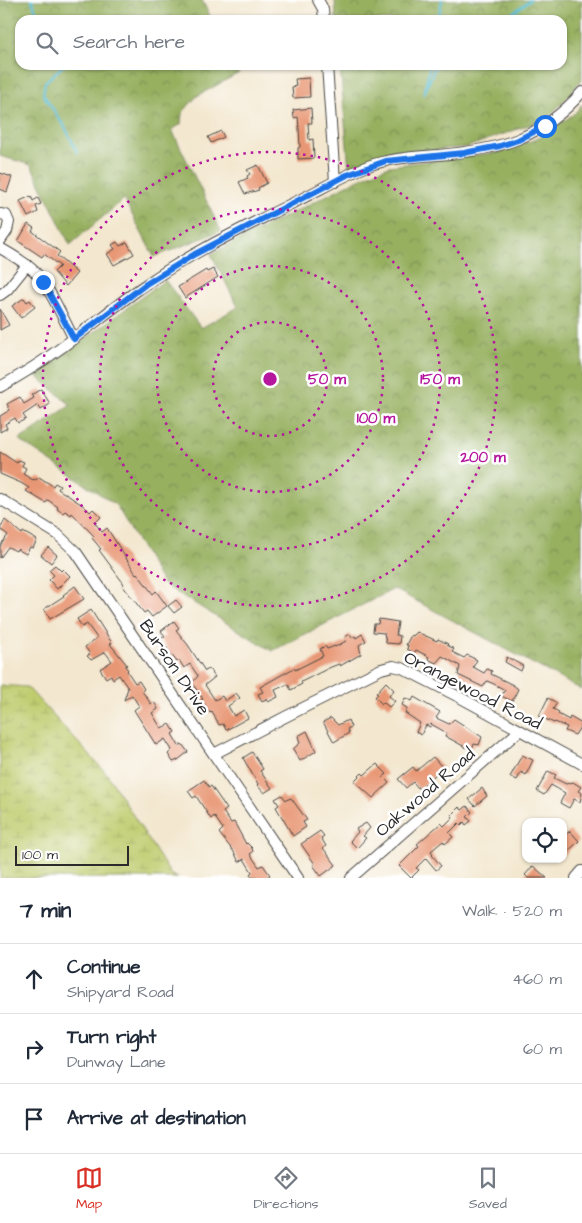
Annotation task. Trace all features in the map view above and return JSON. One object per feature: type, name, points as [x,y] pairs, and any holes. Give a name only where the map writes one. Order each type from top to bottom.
[{"type":"street","points":[[318,0],[323,9],[324,15]]},
{"type":"street","points":[[327,70],[335,182]]},
{"type":"street","points":[[0,387],[51,356],[146,284],[195,254],[335,182],[368,166],[386,161],[464,153],[500,146],[518,140],[545,126],[559,116],[582,92]]},
{"type":"street","points":[[0,214],[6,215],[9,222],[7,231],[0,241]]},
{"type":"street","points":[[0,248],[27,265],[43,282],[74,339]]},
{"type":"street","points":[[0,295],[7,290],[27,265]]},
{"type":"street","name":"Burson Drive","points":[[0,499],[57,534],[76,552],[298,878]]},
{"type":"street","name":"Orangewood Road","points":[[214,754],[285,716],[388,666],[402,668],[582,764]]},
{"type":"street","name":"Oakwood Road","points":[[351,878],[519,731]]},
{"type":"street","points":[[576,878],[582,871]]},
{"type":"green space","points":[[0,0],[202,0],[210,15],[15,15],[15,70],[238,70],[239,73],[197,96],[182,113],[181,124],[172,130],[221,231],[154,257],[124,199],[70,245],[31,165],[0,156]]},
{"type":"green space","points":[[335,0],[582,0],[582,79],[546,119],[467,147],[390,154],[349,169],[340,70],[567,70],[567,15],[336,15]]},
{"type":"green space","points":[[582,104],[582,690],[394,589],[272,651],[163,584],[116,505],[19,440],[71,405],[35,375],[165,280],[201,328],[238,307],[211,254],[361,178],[389,166],[502,152],[541,137],[575,113]]},
{"type":"green space","points":[[0,685],[27,687],[107,774],[171,875],[178,878],[0,878]]},
{"type":"building","points":[[309,78],[310,97],[293,98],[292,87],[296,86],[295,79]]},
{"type":"building","points":[[311,108],[312,123],[308,123],[309,140],[313,139],[314,158],[298,159],[298,148],[300,147],[298,117],[294,118],[293,110]]},
{"type":"building","points":[[221,131],[224,137],[211,143],[208,137]]},
{"type":"building","points":[[258,165],[267,183],[258,188],[259,190],[245,194],[239,182],[248,178],[247,176],[250,174],[247,170]]},
{"type":"building","points":[[0,173],[12,177],[7,192],[0,189]]},
{"type":"building","points":[[31,196],[33,201],[38,198],[41,204],[36,206],[38,212],[28,217],[20,201]]},
{"type":"building","points":[[28,224],[34,228],[32,231],[60,252],[57,256],[77,273],[66,286],[54,272],[60,266],[44,254],[42,257],[18,241]]},
{"type":"building","points":[[117,242],[120,246],[127,242],[134,254],[114,265],[107,254],[115,249],[112,245]]},
{"type":"building","points":[[213,269],[218,277],[185,298],[178,287],[206,270],[207,272]]},
{"type":"building","points":[[24,298],[27,302],[30,300],[35,307],[21,318],[12,306]]},
{"type":"building","points":[[0,309],[9,325],[0,330]]},
{"type":"building","points":[[41,389],[50,404],[41,410],[38,405],[23,415],[26,419],[18,423],[15,418],[5,424],[7,428],[0,432],[0,416],[10,410],[7,404],[20,397],[24,404],[34,398],[31,395]]},
{"type":"building","points":[[0,452],[17,463],[19,460],[24,462],[22,466],[26,468],[23,474],[33,480],[39,477],[53,486],[55,483],[60,486],[58,489],[90,512],[93,509],[101,517],[95,523],[102,532],[107,528],[136,574],[153,594],[156,591],[167,606],[152,617],[147,611],[144,613],[122,585],[124,584],[99,550],[101,549],[92,538],[94,536],[72,513],[71,515],[65,511],[63,513],[48,500],[46,503],[26,491],[29,488],[21,483],[0,474]]},
{"type":"building","points":[[5,520],[22,534],[23,532],[37,540],[33,548],[30,547],[26,554],[8,547],[0,558],[0,546],[8,535],[0,529]]},
{"type":"building","points":[[48,547],[57,555],[51,563],[41,555]]},
{"type":"building","points":[[55,565],[61,571],[63,569],[70,576],[57,589],[49,580],[54,575],[49,570]]},
{"type":"building","points":[[75,586],[84,599],[50,619],[44,609]]},
{"type":"building","points":[[176,600],[182,607],[174,613],[168,606]]},
{"type":"building","points":[[91,610],[112,643],[110,644],[127,665],[125,666],[127,671],[135,683],[139,681],[144,689],[142,691],[151,704],[154,702],[157,707],[158,709],[152,713],[161,728],[170,724],[175,732],[172,734],[179,746],[182,744],[188,752],[178,760],[173,762],[168,754],[172,750],[165,739],[156,745],[134,710],[139,706],[132,695],[124,700],[128,688],[119,675],[113,679],[111,675],[106,678],[100,669],[112,661],[105,652],[91,660],[87,656],[90,654],[85,647],[97,638],[87,624],[82,627],[77,619]]},
{"type":"building","points":[[379,619],[398,622],[396,635],[400,636],[399,644],[386,643],[384,633],[373,632],[374,624],[378,624]]},
{"type":"building","points":[[174,621],[179,628],[176,630],[205,671],[209,669],[215,677],[205,685],[215,700],[222,696],[225,701],[236,693],[240,698],[228,706],[234,716],[244,710],[248,718],[226,730],[223,724],[219,725],[212,711],[210,713],[192,683],[198,676],[190,664],[184,668],[179,660],[177,662],[160,639],[165,636],[161,631]]},
{"type":"building","points":[[417,632],[448,644],[454,649],[452,652],[464,658],[467,655],[477,660],[473,667],[484,673],[487,669],[492,671],[491,674],[513,685],[518,689],[512,701],[501,696],[505,690],[494,684],[487,681],[483,687],[458,675],[460,666],[442,656],[436,663],[416,650],[414,653],[407,649],[408,645],[406,645],[411,635],[413,636]]},
{"type":"building","points":[[350,634],[352,638],[355,636],[356,638],[362,634],[366,641],[359,645],[361,654],[340,666],[339,664],[331,667],[301,682],[302,684],[291,690],[288,684],[275,690],[278,697],[268,702],[266,699],[262,701],[258,694],[263,692],[260,687],[294,668],[295,670],[323,656],[320,649],[325,646],[327,649],[335,647],[346,641],[345,637]]},
{"type":"building","points":[[507,657],[523,666],[521,671],[505,662]]},
{"type":"building","points":[[386,682],[394,690],[389,696],[395,701],[389,707],[383,702],[382,704],[375,697],[378,694],[376,693]]},
{"type":"building","points":[[414,697],[440,712],[436,718],[449,724],[454,719],[482,737],[479,745],[474,744],[472,748],[468,746],[467,748],[445,736],[447,733],[431,724],[430,727],[426,725],[421,735],[416,732],[420,723],[405,713],[407,708],[402,705],[405,698],[412,701]]},
{"type":"building","points":[[548,698],[557,703],[553,709],[559,712],[558,714],[569,720],[570,717],[582,724],[575,735],[565,731],[567,727],[539,716]]},
{"type":"building","points":[[331,718],[338,725],[348,720],[351,727],[347,729],[349,733],[334,742],[323,722]]},
{"type":"building","points":[[307,731],[316,751],[300,761],[293,749],[300,743],[298,736]]},
{"type":"building","points":[[252,752],[263,769],[260,771],[272,788],[264,793],[257,785],[243,758]]},
{"type":"building","points":[[522,755],[533,760],[526,775],[521,772],[517,780],[510,777]]},
{"type":"building","points":[[433,757],[443,768],[419,789],[413,782],[406,788],[398,779],[413,767],[416,771]]},
{"type":"building","points":[[377,764],[387,774],[383,777],[389,783],[373,798],[354,781],[362,773],[364,775]]},
{"type":"building","points":[[548,771],[556,775],[554,778],[566,784],[573,782],[581,787],[578,791],[582,793],[580,802],[574,799],[569,808],[560,803],[565,793],[551,785],[544,795],[537,791]]},
{"type":"building","points":[[204,780],[209,787],[211,786],[227,809],[223,812],[231,823],[234,822],[246,844],[252,848],[253,852],[250,854],[259,867],[263,865],[270,875],[266,878],[253,878],[250,874],[252,872],[244,859],[239,862],[234,852],[219,833],[223,829],[214,816],[211,819],[196,796],[193,798],[188,791]]},
{"type":"building","points":[[482,788],[487,796],[475,806],[469,799]]},
{"type":"building","points":[[282,795],[286,800],[291,798],[307,820],[303,822],[306,827],[293,836],[276,807],[279,805],[275,799]]},
{"type":"building","points":[[467,806],[472,812],[467,817],[471,821],[466,825],[464,822],[461,825],[459,823],[449,833],[453,837],[445,844],[443,841],[431,851],[441,866],[436,870],[426,858],[416,868],[419,870],[411,878],[399,866],[419,846],[417,844],[441,823],[444,826],[459,807],[462,810]]},
{"type":"building","points":[[366,823],[370,828],[363,836],[366,838],[357,848],[350,841],[358,832],[356,829]]},
{"type":"building","points":[[320,831],[324,836],[321,838],[326,846],[323,848],[336,865],[321,876],[301,844]]},
{"type":"building","points":[[570,831],[579,841],[567,852],[567,834]]},
{"type":"building","points":[[533,866],[547,878],[528,878],[525,875]]},
{"type":"waterway","points":[[32,0],[37,15]]},
{"type":"waterway","points":[[439,15],[442,0]]},
{"type":"waterway","points":[[510,15],[530,0]]},
{"type":"waterway","points":[[58,70],[45,82],[43,94],[66,129],[77,152]]},
{"type":"waterway","points":[[425,88],[429,70]]},
{"type":"waterway","points":[[424,94],[434,70]]},
{"type":"route","points":[[43,282],[74,339],[146,284],[195,254],[347,175],[386,161],[464,153],[500,146],[532,134],[545,126]]}]
